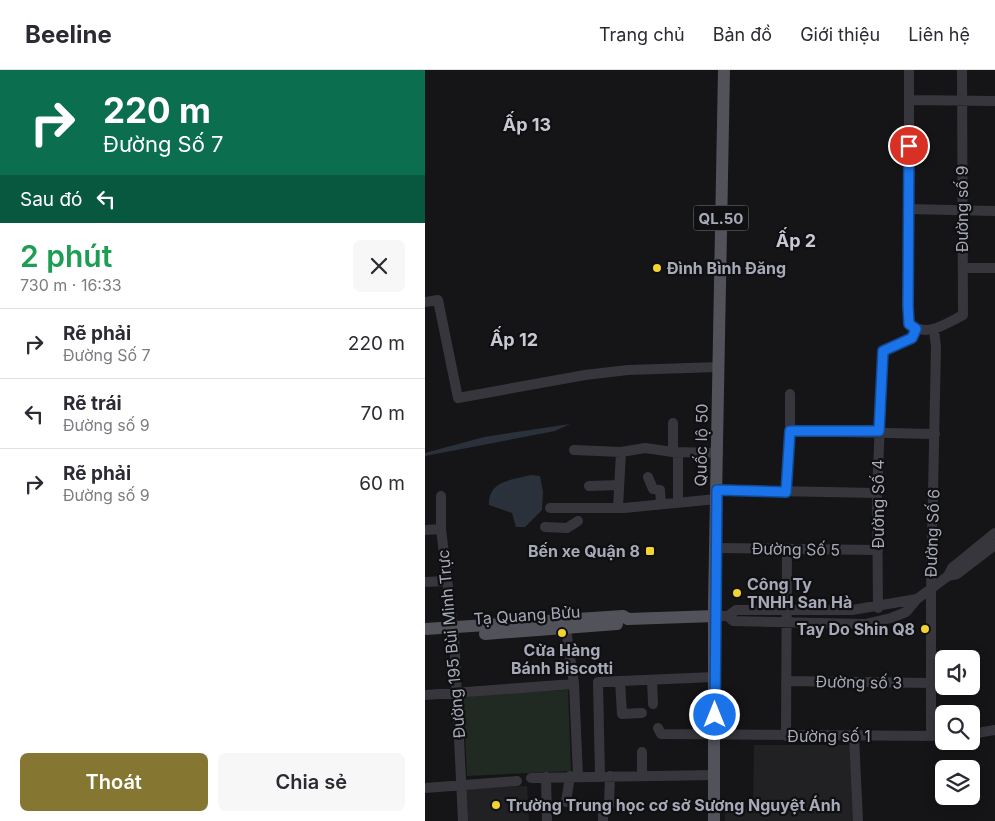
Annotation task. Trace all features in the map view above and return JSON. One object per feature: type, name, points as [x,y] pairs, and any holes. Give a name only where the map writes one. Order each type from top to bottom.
[{"type":"main road","name":"Quốc lộ 50","points":[[714,821],[715,677],[721,616],[715,548],[723,70]]},
{"type":"main road","name":"Tạ Quang Bửu","points":[[425,638],[453,632],[581,618],[623,616],[628,619],[721,616]]},
{"type":"main road","name":"Tạ Quang Bửu","points":[[425,629],[453,632],[566,629],[625,624],[628,619]]},
{"type":"street","points":[[909,70],[909,324],[916,329],[933,330]]},
{"type":"street","name":"Đường số 9","points":[[933,330],[963,315],[963,70]]},
{"type":"street","points":[[909,100],[995,101]]},
{"type":"street","points":[[908,209],[995,211]]},
{"type":"street","points":[[963,268],[995,268]]},
{"type":"street","points":[[425,302],[438,300],[458,398],[585,375],[628,370],[645,371],[718,366]]},
{"type":"street","name":"Đường Số 4","points":[[877,608],[877,493],[883,351],[912,338],[916,329]]},
{"type":"street","name":"Đường Số 6","points":[[931,736],[931,591],[936,347],[933,330]]},
{"type":"street","points":[[786,492],[790,431],[790,394]]},
{"type":"street","points":[[673,424],[677,502]]},
{"type":"street","points":[[790,431],[879,431],[935,434]]},
{"type":"street","points":[[574,450],[621,452],[645,448],[675,452],[718,453]]},
{"type":"street","points":[[618,508],[621,452]]},
{"type":"street","points":[[648,477],[653,489],[660,490],[661,504]]},
{"type":"street","points":[[589,486],[619,485]]},
{"type":"street","points":[[550,508],[618,508],[677,502],[717,494],[786,492],[877,493]]},
{"type":"street","name":"Đường 195 Bùi Minh Trực","points":[[441,496],[441,529],[458,693],[463,821]]},
{"type":"street","points":[[545,527],[567,528],[578,521]]},
{"type":"street","points":[[425,530],[441,529]]},
{"type":"street","name":"Tạ Quang Bửu","points":[[721,616],[733,621],[865,624],[906,612],[917,599],[931,591],[948,576],[952,568],[995,533]]},
{"type":"street","name":"Tạ Quang Bửu","points":[[948,576],[957,574],[995,545]]},
{"type":"street","name":"Đường Số 5","points":[[715,548],[878,550]]},
{"type":"street","points":[[786,736],[787,549]]},
{"type":"street","points":[[425,582],[446,581]]},
{"type":"street","name":"Tạ Quang Bửu","points":[[721,616],[735,610],[877,608],[899,601],[917,599]]},
{"type":"street","points":[[566,629],[574,684],[574,776],[567,802]]},
{"type":"street","points":[[609,805],[598,682],[715,677]]},
{"type":"street","points":[[652,680],[653,704]]},
{"type":"street","points":[[620,681],[622,714],[642,713]]},
{"type":"street","name":"Đường số 3","points":[[786,681],[932,683]]},
{"type":"street","points":[[425,696],[574,684]]},
{"type":"street","name":"Đường số 1","points":[[658,728],[661,734],[935,736]]},
{"type":"street","points":[[980,732],[995,730]]},
{"type":"street","points":[[855,736],[858,821]]},
{"type":"street","points":[[642,752],[642,776]]},
{"type":"street","points":[[531,778],[715,775]]},
{"type":"street","points":[[546,777],[547,821]]},
{"type":"street","points":[[425,788],[517,780]]},
{"type":"shaded area","points":[[570,424],[555,431],[425,456],[425,453],[484,437]]},
{"type":"shaded area","points":[[531,475],[540,476],[543,492],[542,510],[525,527],[516,527],[512,513],[489,505],[490,497],[492,491],[502,483]]},
{"type":"shaded area","points":[[568,690],[571,771],[467,776],[463,695]]},
{"type":"shaded area","points":[[754,745],[852,745],[854,821],[725,821],[725,809],[753,810]]},
{"type":"shaded area","name":"Trường Trung học cơ sở Sương Nguyệt Ánh","points":[[527,786],[529,821],[465,821],[464,789]]},
{"type":"place","name":"Đình Bình Đăng","points":[[657,268]]},
{"type":"place","name":"Bến xe Quận 8","points":[[650,551]]},
{"type":"place","name":"Công Ty TNHH San Hà","points":[[737,593]]},
{"type":"place","name":"Tay Do Shin Q8","points":[[925,629]]},
{"type":"place","name":"Cửa Hàng Bánh Biscotti","points":[[562,633]]},
{"type":"place","name":"Trường Trung học cơ sở Sương Nguyệt Ánh","points":[[496,805]]},
{"type":"district","name":"Ấp 13","points":[[527,124]]},
{"type":"district","name":"Ấp 2","points":[[796,240]]},
{"type":"district","name":"Ấp 12","points":[[514,339]]},
{"type":"route","points":[[715,715],[714,604],[717,490],[786,492],[790,431],[879,431],[883,351],[912,338],[916,329],[909,324],[908,306],[909,146]]}]
